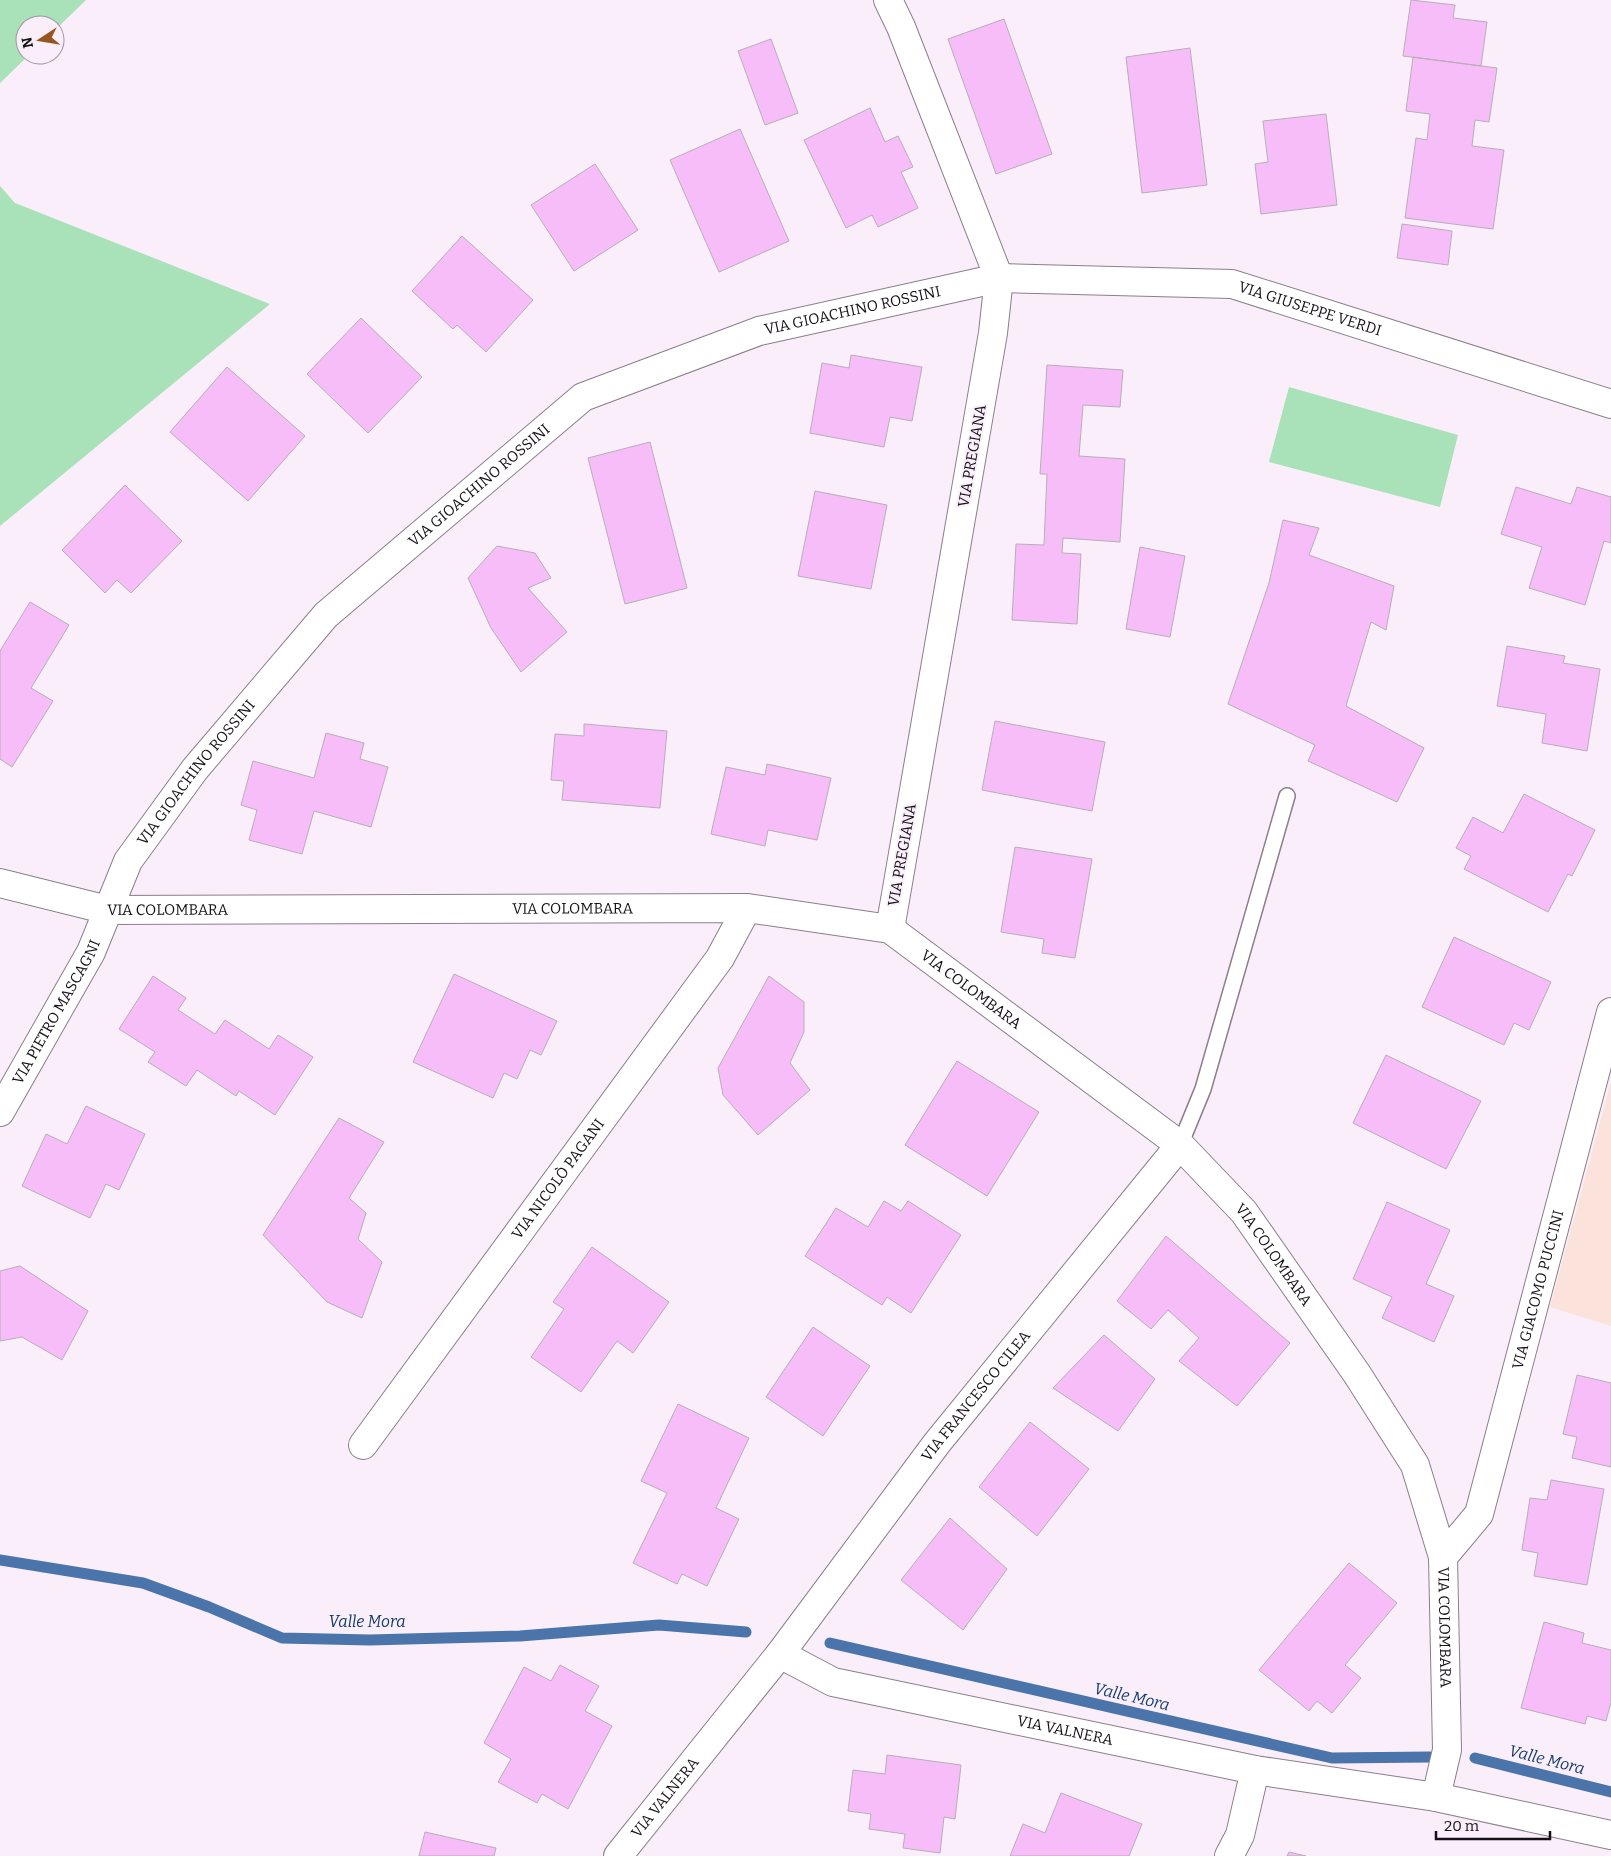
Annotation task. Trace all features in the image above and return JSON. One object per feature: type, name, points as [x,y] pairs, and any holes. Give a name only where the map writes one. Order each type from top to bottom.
[{"type":"street","name":"VIA PREGIANA","points":[[888,0],[901,27],[998,278],[994,333],[890,929]]},
{"type":"street","name":"VIA GIUSEPPE VERDI","points":[[998,278],[1232,284],[1611,404]]},
{"type":"street","name":"VIA GIOACHINO ROSSINI","points":[[108,910],[128,861],[195,769],[326,615],[583,397],[759,331],[998,278]]},
{"type":"street","name":"VIA COLOMBARA","points":[[0,883],[108,910],[747,908],[890,929],[1180,1145],[1244,1212],[1357,1374],[1414,1465],[1442,1557],[1447,1750],[1436,1797]]},
{"type":"street","name":"VIA NICOLÒ PAGANI","points":[[363,1445],[720,958],[747,908]]},
{"type":"street","name":"VIA PIETRO MASCAGNI","points":[[0,1112],[91,952],[108,910]]},
{"type":"street","name":"VIA GIACOMO PUCCINI","points":[[1442,1557],[1479,1514],[1611,1012]]},
{"type":"street","name":"VIA FRANCESCO CILEA","points":[[780,1654],[937,1443],[1180,1145]]},
{"type":"street","name":"VIA VALNERA","points":[[618,1856],[780,1654],[833,1682],[1255,1770],[1436,1797],[1611,1835]]},
{"type":"street","points":[[1229,1856],[1240,1835],[1255,1770]]},
{"type":"lane","points":[[1180,1145],[1203,1089],[1287,796]]},
{"type":"shaded area","points":[[1611,1082],[1611,1326],[1550,1307]]},
{"type":"green space","points":[[0,0],[86,0],[65,20],[65,15],[15,15],[15,65],[19,65],[0,83]]},
{"type":"green space","points":[[0,186],[15,203],[270,304],[0,526]]},
{"type":"green space","points":[[1289,387],[1458,435],[1440,507],[1269,462]]},
{"type":"building","points":[[1411,0],[1455,5],[1453,18],[1487,22],[1481,66],[1403,56]]},
{"type":"building","points":[[1004,19],[1052,154],[996,174],[948,39]]},
{"type":"building","points":[[771,39],[798,113],[765,125],[738,51]]},
{"type":"building","points":[[1190,48],[1207,185],[1142,193],[1126,57]]},
{"type":"building","points":[[1413,57],[1497,68],[1489,122],[1475,120],[1472,146],[1504,150],[1493,229],[1405,218],[1416,138],[1427,140],[1430,114],[1406,111]]},
{"type":"building","points":[[870,108],[885,142],[898,136],[913,167],[901,172],[918,208],[878,227],[872,215],[846,228],[804,140]]},
{"type":"building","points":[[1326,114],[1337,205],[1261,214],[1255,164],[1268,162],[1263,121]]},
{"type":"building","points":[[740,129],[789,241],[719,272],[670,160]]},
{"type":"building","points":[[595,164],[638,230],[574,271],[531,205]]},
{"type":"building","points":[[1402,224],[1452,231],[1448,265],[1397,258]]},
{"type":"building","points":[[462,236],[533,300],[486,352],[457,325],[453,329],[412,291]]},
{"type":"building","points":[[361,318],[422,377],[368,433],[307,374]]},
{"type":"building","points":[[851,355],[922,367],[912,421],[890,417],[884,447],[810,433],[822,363],[849,368]]},
{"type":"building","points":[[1047,365],[1123,370],[1120,407],[1083,405],[1079,456],[1125,459],[1120,542],[1063,538],[1062,553],[1081,554],[1077,624],[1012,620],[1016,544],[1044,545],[1047,474],[1040,474]]},
{"type":"building","points":[[227,367],[305,436],[248,501],[170,432]]},
{"type":"building","points":[[650,442],[687,588],[625,604],[588,458]]},
{"type":"building","points":[[125,485],[182,541],[131,593],[117,580],[105,593],[62,550]]},
{"type":"building","points":[[1516,487],[1571,504],[1577,487],[1611,497],[1611,543],[1604,541],[1585,605],[1529,588],[1542,547],[1501,534]]},
{"type":"building","points":[[815,491],[887,505],[871,589],[798,576]]},
{"type":"building","points":[[1283,520],[1319,528],[1309,555],[1394,586],[1386,630],[1371,622],[1346,706],[1424,748],[1397,802],[1308,761],[1315,745],[1228,704],[1269,583]]},
{"type":"building","points":[[497,546],[535,553],[551,578],[528,588],[567,632],[521,672],[491,628],[468,578]]},
{"type":"building","points":[[1140,547],[1185,556],[1170,637],[1126,629]]},
{"type":"building","points":[[30,602],[69,625],[31,688],[53,701],[12,767],[0,759],[0,651]]},
{"type":"building","points":[[1507,646],[1565,656],[1563,663],[1600,669],[1587,751],[1542,743],[1546,714],[1497,706]]},
{"type":"building","points":[[995,721],[1105,742],[1092,811],[982,790]]},
{"type":"building","points":[[584,724],[667,731],[660,808],[562,800],[564,781],[551,780],[555,734],[584,736]]},
{"type":"building","points":[[326,733],[364,743],[360,759],[388,767],[371,827],[314,811],[302,854],[249,840],[257,810],[241,805],[253,761],[314,778]]},
{"type":"building","points":[[767,764],[831,778],[817,840],[768,830],[765,846],[711,834],[726,767],[765,775]]},
{"type":"building","points":[[1524,794],[1595,830],[1572,876],[1568,874],[1548,912],[1464,869],[1471,856],[1456,848],[1473,817],[1503,833]]},
{"type":"building","points":[[1015,847],[1092,859],[1075,958],[1042,953],[1044,939],[1001,932]]},
{"type":"building","points":[[1454,937],[1551,982],[1529,1030],[1514,1023],[1504,1045],[1422,1007]]},
{"type":"building","points":[[454,974],[557,1021],[541,1055],[530,1050],[517,1079],[504,1073],[493,1098],[413,1062]]},
{"type":"building","points":[[153,976],[186,998],[178,1010],[215,1034],[225,1020],[269,1049],[278,1035],[313,1057],[275,1115],[239,1091],[236,1096],[197,1070],[186,1086],[148,1062],[155,1052],[119,1029]]},
{"type":"building","points":[[769,976],[804,1002],[804,1032],[790,1063],[810,1090],[758,1135],[723,1095],[718,1068]]},
{"type":"building","points":[[1386,1055],[1481,1101],[1446,1169],[1353,1123]]},
{"type":"building","points":[[957,1061],[1039,1112],[987,1196],[905,1145]]},
{"type":"building","points":[[86,1106],[145,1134],[119,1190],[106,1184],[90,1218],[22,1186],[46,1134],[67,1144]]},
{"type":"building","points":[[339,1118],[384,1142],[349,1198],[366,1213],[358,1239],[382,1262],[362,1318],[327,1302],[263,1235]]},
{"type":"building","points":[[884,1201],[901,1211],[908,1201],[961,1235],[911,1313],[887,1297],[882,1305],[805,1256],[836,1208],[868,1227]]},
{"type":"building","points":[[1387,1202],[1450,1230],[1426,1284],[1454,1296],[1434,1342],[1382,1318],[1392,1297],[1353,1279]]},
{"type":"building","points":[[1166,1236],[1290,1343],[1237,1406],[1179,1361],[1199,1338],[1168,1310],[1151,1329],[1117,1301]]},
{"type":"building","points":[[592,1247],[669,1302],[633,1353],[617,1341],[581,1392],[531,1357],[564,1309],[553,1302]]},
{"type":"building","points":[[20,1266],[88,1311],[62,1360],[22,1337],[0,1341],[0,1271]]},
{"type":"building","points":[[813,1327],[870,1366],[823,1436],[766,1397]]},
{"type":"building","points":[[1104,1335],[1155,1379],[1118,1431],[1053,1388]]},
{"type":"building","points":[[1577,1375],[1611,1383],[1611,1467],[1572,1458],[1577,1437],[1563,1434]]},
{"type":"building","points":[[678,1404],[749,1438],[716,1508],[739,1519],[707,1586],[682,1574],[677,1584],[633,1563],[667,1493],[641,1481]]},
{"type":"building","points":[[1030,1422],[1089,1469],[1037,1536],[979,1487]]},
{"type":"building","points":[[1551,1480],[1604,1489],[1587,1585],[1534,1576],[1538,1553],[1522,1550],[1530,1498],[1547,1500]]},
{"type":"building","points":[[950,1518],[1007,1569],[963,1630],[901,1580]]},
{"type":"building","points":[[1349,1563],[1397,1603],[1345,1665],[1361,1678],[1332,1713],[1317,1701],[1309,1711],[1259,1670]]},
{"type":"building","points":[[1544,1622],[1584,1633],[1582,1643],[1611,1650],[1611,1702],[1606,1721],[1587,1716],[1585,1724],[1521,1708]]},
{"type":"building","points":[[560,1665],[599,1686],[585,1711],[612,1726],[568,1809],[542,1794],[537,1803],[498,1782],[511,1759],[484,1743],[524,1667],[551,1681]]},
{"type":"building","points":[[887,1755],[961,1765],[955,1819],[944,1817],[940,1853],[903,1848],[905,1834],[869,1829],[871,1814],[848,1811],[853,1770],[885,1774]]},
{"type":"building","points":[[1061,1793],[1142,1824],[1129,1856],[1010,1856],[1023,1824],[1045,1833]]},
{"type":"building","points":[[425,1832],[496,1848],[494,1856],[419,1856]]},
{"type":"building","points":[[1289,1852],[1306,1856],[1287,1856]]},
{"type":"waterway","name":"Valle Mora","points":[[0,1560],[143,1583],[209,1607],[282,1638],[370,1640],[520,1636],[659,1625],[746,1632]]},
{"type":"waterway","name":"Valle Mora","points":[[830,1643],[1332,1758],[1430,1757]]},
{"type":"waterway","name":"Valle Mora","points":[[1475,1758],[1611,1792]]}]
